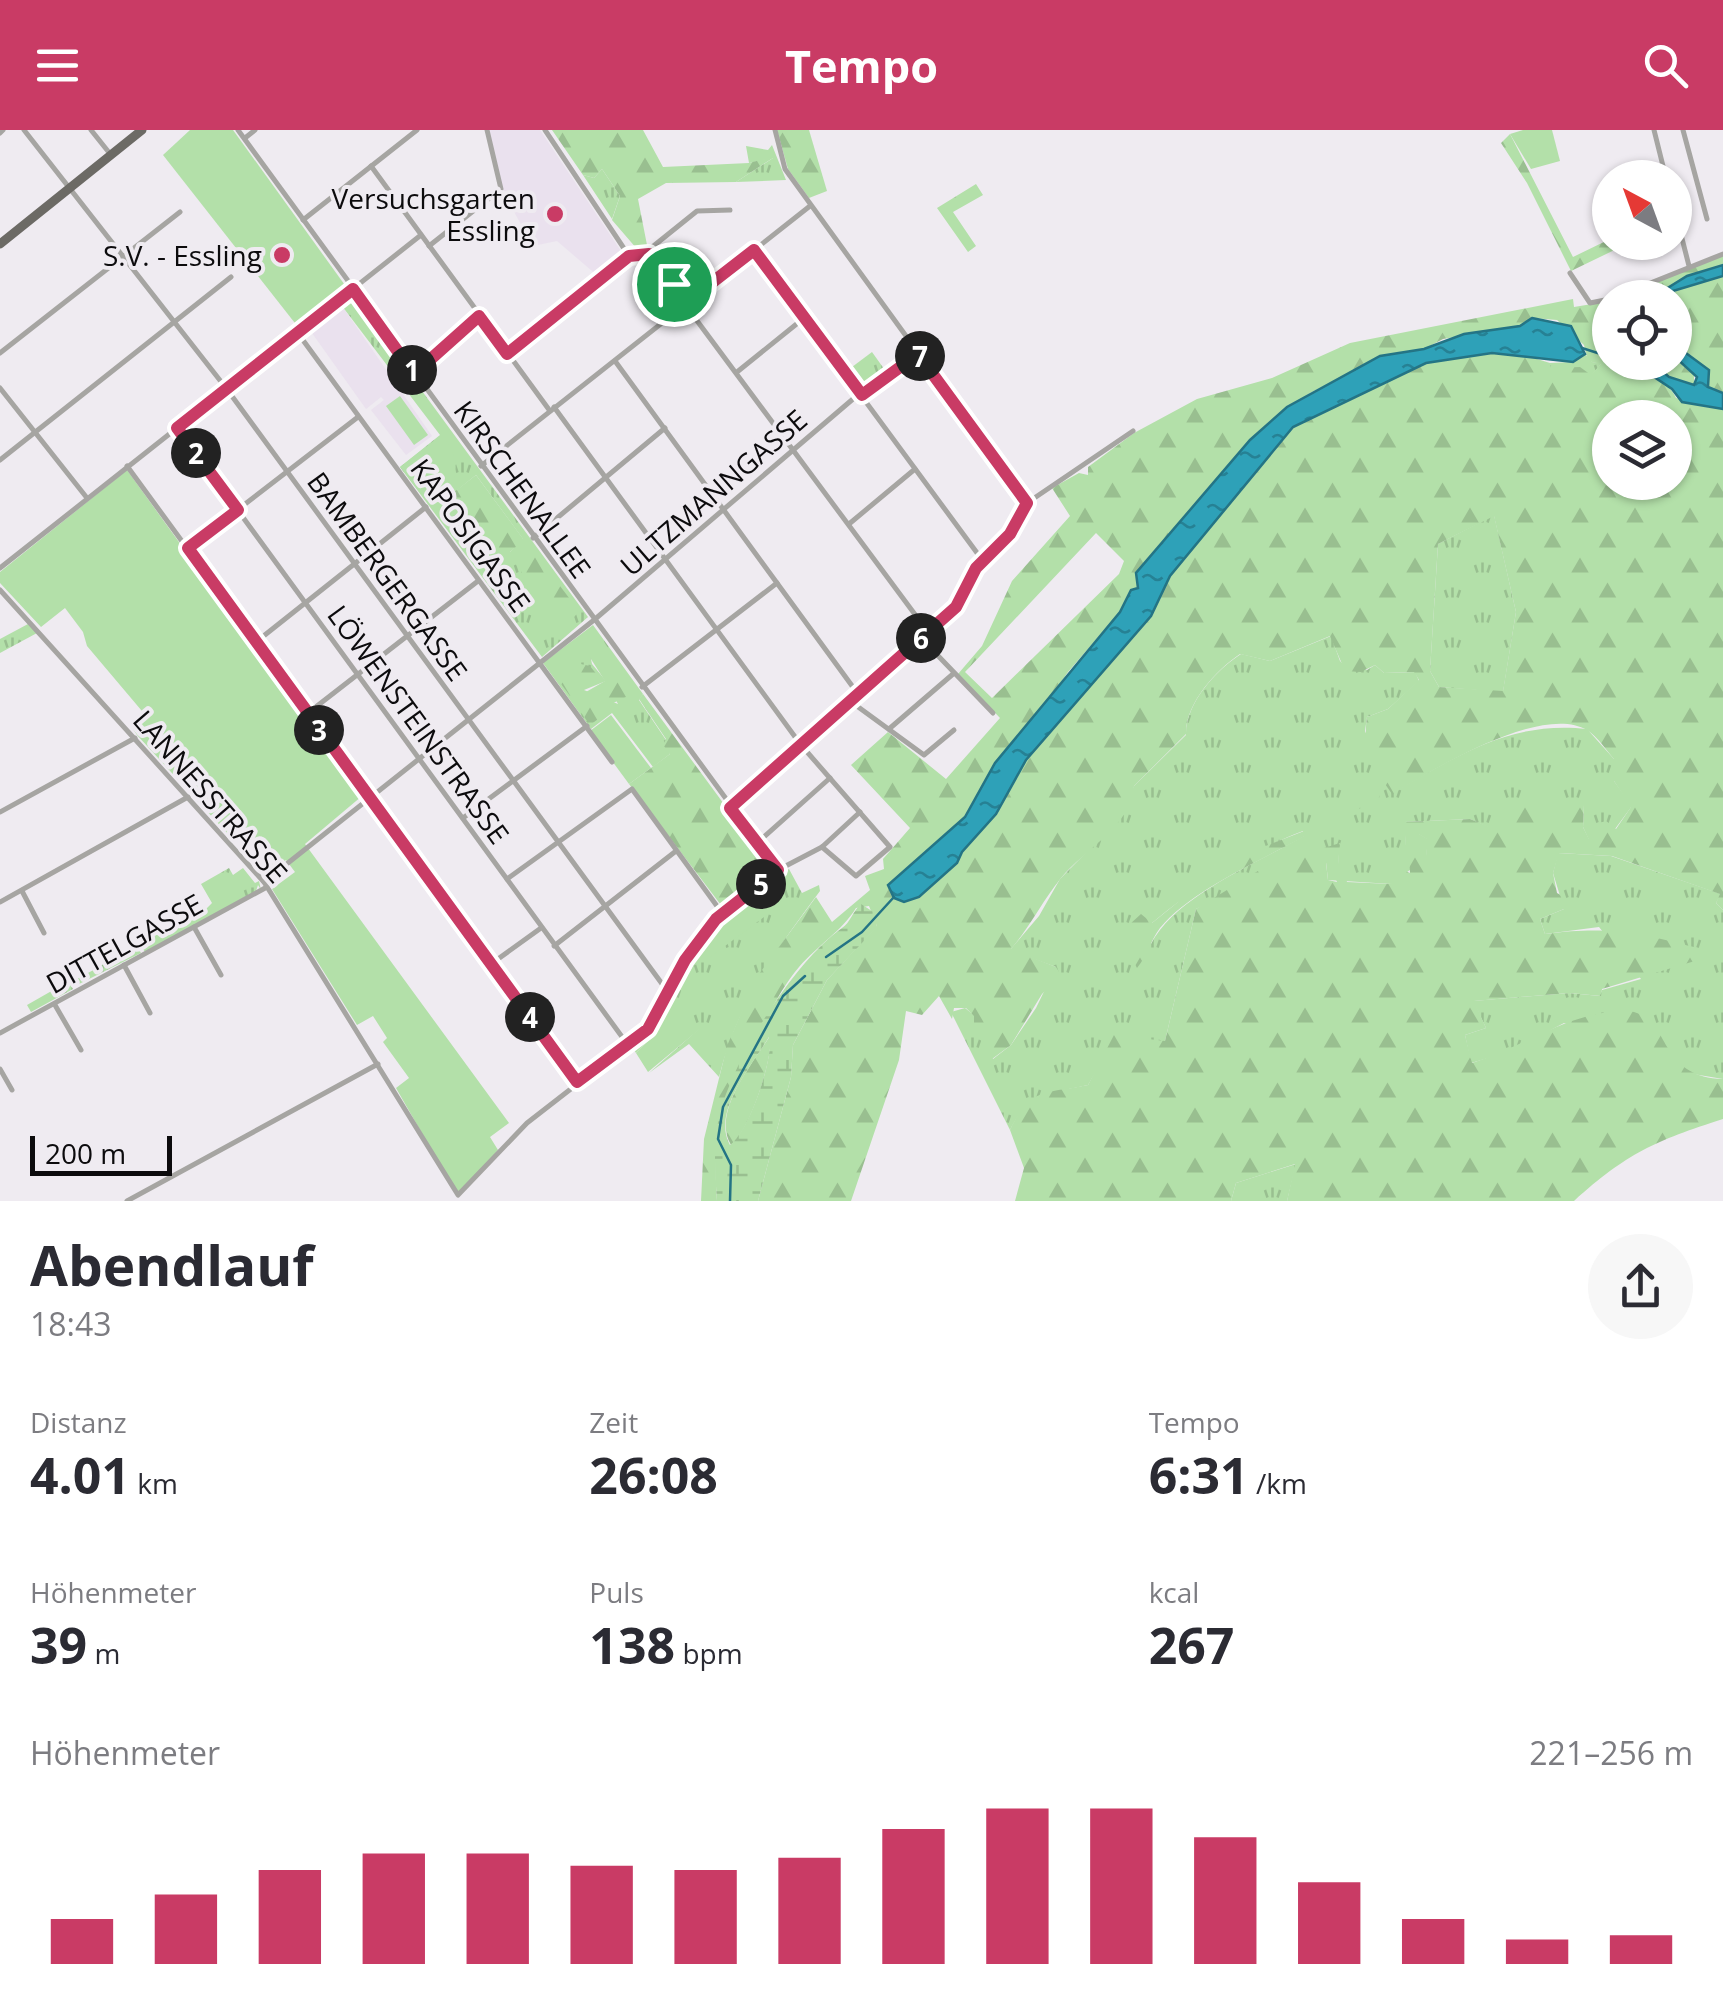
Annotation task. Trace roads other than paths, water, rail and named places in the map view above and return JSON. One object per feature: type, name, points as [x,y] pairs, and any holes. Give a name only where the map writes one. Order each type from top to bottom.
[{"type":"main road","points":[[0,244],[142,130]]},
{"type":"street","name":"BAMBERGERGASSE","points":[[24,130],[226,388],[668,992]]},
{"type":"street","points":[[92,130],[111,155]]},
{"type":"street","name":"KIRSCHENALLEE","points":[[238,130],[778,870]]},
{"type":"street","points":[[244,138],[256,130]]},
{"type":"street","points":[[303,220],[417,130]]},
{"type":"street","points":[[429,246],[500,190],[487,130]]},
{"type":"street","points":[[545,130],[629,256]]},
{"type":"street","points":[[774,130],[785,169],[810,206],[1027,503]]},
{"type":"street","points":[[1654,130],[1662,160]]},
{"type":"street","points":[[1683,130],[1707,219]]},
{"type":"street","points":[[371,166],[801,745],[890,847],[856,876],[822,847]]},
{"type":"street","points":[[481,466],[810,206]]},
{"type":"street","points":[[507,354],[629,256],[646,252],[698,211],[730,210]]},
{"type":"street","points":[[0,353],[180,212]]},
{"type":"street","points":[[0,568],[420,235]]},
{"type":"street","points":[[754,250],[982,561]]},
{"type":"street","points":[[646,252],[687,302],[928,632]]},
{"type":"street","points":[[1655,280],[1723,254]]},
{"type":"street","points":[[1687,260],[1689,266]]},
{"type":"street","points":[[1570,272],[1592,303]]},
{"type":"street","points":[[0,460],[232,277]]},
{"type":"street","points":[[414,374],[479,316]]},
{"type":"street","points":[[737,372],[804,318]]},
{"type":"street","name":"KAPOSIGASSE","points":[[297,332],[612,762]]},
{"type":"street","name":"ULTZMANNGASSE","points":[[266,884],[594,620],[861,394],[918,354]]},
{"type":"street","points":[[614,360],[858,694]]},
{"type":"street","points":[[0,388],[87,498]]},
{"type":"street","points":[[188,548],[358,416]]},
{"type":"street","name":"LÖWENSTEINSTRASSE","points":[[177,428],[628,1044]]},
{"type":"street","points":[[533,538],[665,428]]},
{"type":"street","points":[[730,808],[956,607],[982,561],[1010,534],[1027,503],[1133,431]]},
{"type":"street","points":[[127,466],[577,1082],[648,1029],[685,960],[722,914],[778,870],[822,847],[860,812]]},
{"type":"street","points":[[848,524],[915,469]]},
{"type":"street","points":[[256,642],[426,508]]},
{"type":"street","points":[[308,714],[478,581]]},
{"type":"street","points":[[642,687],[777,583]]},
{"type":"street","name":"LANNESSTRASSE","points":[[0,590],[266,884],[453,1192],[464,1193],[518,1131],[577,1082]]},
{"type":"street","points":[[921,638],[992,714]]},
{"type":"street","points":[[889,729],[953,674]]},
{"type":"street","points":[[850,701],[924,755],[954,730]]},
{"type":"street","points":[[463,818],[587,726]]},
{"type":"street","points":[[0,812],[134,738]]},
{"type":"street","points":[[756,844],[830,778]]},
{"type":"street","points":[[507,879],[632,790],[722,914]]},
{"type":"street","points":[[0,902],[188,797]]},
{"type":"street","points":[[554,946],[676,850]]},
{"type":"street","name":"DITTELGASSE","points":[[0,1033],[266,884]]},
{"type":"street","points":[[21,890],[44,933]]},
{"type":"street","points":[[194,927],[221,975]]},
{"type":"street","points":[[491,964],[541,928]]},
{"type":"street","points":[[124,966],[150,1013]]},
{"type":"street","points":[[54,1004],[81,1050]]},
{"type":"street","points":[[127,1201],[378,1064]]},
{"type":"street","points":[[0,1069],[12,1090]]},
{"type":"water","points":[[1723,265],[1723,276],[1692,285],[1692,280],[1681,280]]},
{"type":"water","points":[[1532,318],[1571,326],[1585,354],[1573,362],[1492,353],[1426,363],[1293,427],[1170,576],[1151,616],[1026,760],[996,814],[957,863],[919,897],[904,902],[894,898],[888,885],[965,817],[995,763],[1120,612],[1131,590],[1138,588],[1136,573],[1250,440],[1287,407],[1380,356],[1424,349],[1464,334],[1520,326]]},
{"type":"water","points":[[1692,358],[1709,370],[1708,387],[1723,393],[1723,409],[1680,400],[1658,380],[1694,385],[1697,377],[1692,372]]},
{"type":"waterway","points":[[1582,348],[1592,351]]},
{"type":"waterway","points":[[826,957],[862,932],[894,897]]},
{"type":"waterway","points":[[730,1201],[731,1165],[718,1139],[723,1107],[783,996],[805,976]]},
{"type":"place","name":"Versuchsgarten Essling","points":[[555,214]]},
{"type":"place","name":"S.V. - Essling","points":[[282,255]]}]
